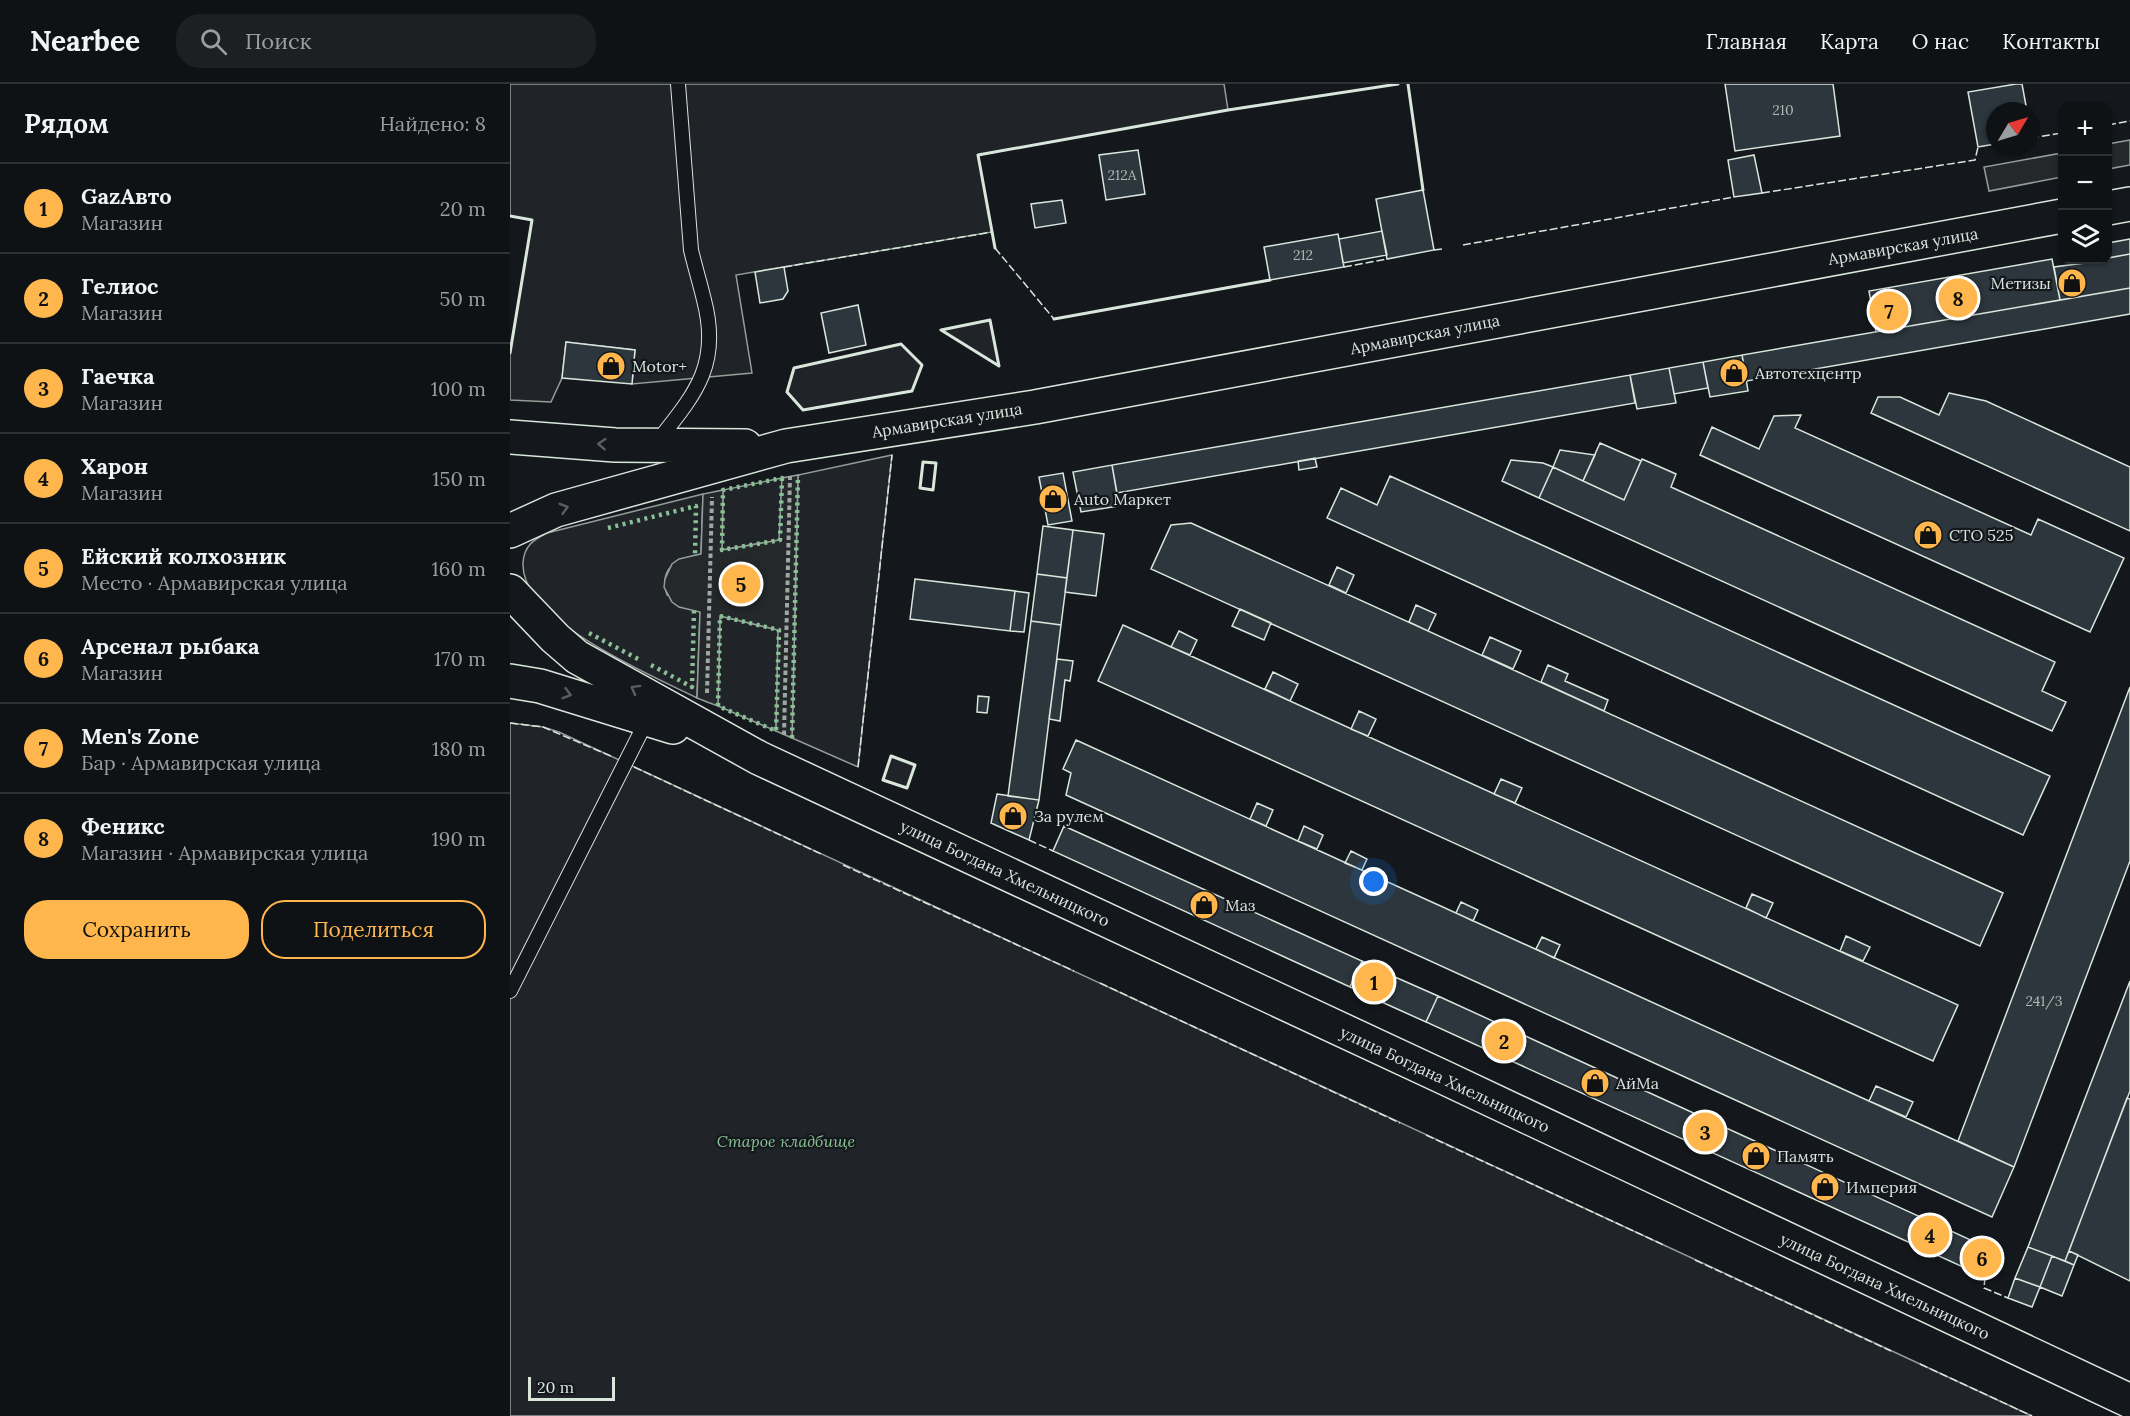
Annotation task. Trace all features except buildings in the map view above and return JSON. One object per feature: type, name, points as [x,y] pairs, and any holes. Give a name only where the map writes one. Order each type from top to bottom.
[{"type":"main road","points":[[2112,207],[2130,204]]},
{"type":"main road","name":"Армавирская улица","points":[[510,531],[556,510],[788,445],[1035,407],[2058,217]]},
{"type":"main road","name":"Армавирская улица","points":[[510,437],[615,445],[788,445]]},
{"type":"main road","name":"улица Богдана Хмельницкого","points":[[510,591],[548,631],[577,657],[759,758],[2130,1401]]},
{"type":"main road","name":"улица Богдана Хмельницкого","points":[[510,681],[540,686],[648,718],[759,758]]},
{"type":"lane","points":[[654,445],[692,398],[702,380],[708,360],[708,322],[691,250],[678,84]]},
{"type":"lane","points":[[510,991],[648,718]]},
{"type":"path","points":[[784,735],[788,445]]},
{"type":"path","points":[[707,702],[713,466]]},
{"type":"green space","points":[[510,84],[1224,84],[1228,110],[978,155],[992,232],[736,275],[752,373],[632,384],[635,350],[566,342],[562,378],[551,402],[510,400],[510,353],[532,220],[510,216]]},
{"type":"green space","points":[[990,320],[999,366],[941,330]]},
{"type":"green space","points":[[901,344],[922,365],[912,391],[803,410],[787,392],[794,368]]},
{"type":"green space","points":[[892,455],[858,767],[792,738],[798,475]]},
{"type":"green space","points":[[782,478],[780,540],[722,550],[723,490]]},
{"type":"green space","points":[[703,494],[701,554],[678,561],[672,565],[665,577],[667,595],[700,611],[697,698],[622,661],[565,625],[543,605],[528,585],[523,563],[525,552],[530,544],[547,533]]},
{"type":"green space","points":[[720,616],[779,630],[776,731],[718,706]]},
{"type":"green space","name":"Старое кладбище","points":[[510,723],[543,727],[559,732],[2032,1416],[510,1416]]},
{"type":"green space","points":[[891,756],[915,765],[907,788],[883,780]]},
{"type":"shaded area","points":[[2130,140],[2130,165],[2112,168],[2112,143]]},
{"type":"shaded area","points":[[2058,154],[2058,178],[1989,191],[1984,167]]},
{"type":"shaded area","points":[[798,475],[792,738],[776,731],[778,630],[720,616],[718,706],[707,702],[697,698],[700,612],[679,607],[672,602],[664,587],[672,564],[679,559],[701,554],[703,494],[723,490],[722,550],[779,540],[782,478]]},
{"type":"hedge","points":[[792,738],[798,475]]},
{"type":"hedge","points":[[782,478],[780,540],[722,550],[723,490],[782,478]]},
{"type":"hedge","points":[[608,528],[696,506],[695,555]]},
{"type":"hedge","points":[[651,665],[692,687],[694,610]]},
{"type":"hedge","points":[[720,616],[779,630],[776,731],[718,706],[720,616]]},
{"type":"hedge","points":[[589,633],[638,659]]},
{"type":"fence","points":[[2112,124],[2130,121]]},
{"type":"fence","points":[[2040,137],[2058,134]]},
{"type":"fence","points":[[1762,193],[1975,160],[1978,147]]},
{"type":"fence","points":[[1463,245],[1734,197]]},
{"type":"fence","points":[[784,267],[992,232]]},
{"type":"fence","points":[[995,248],[1054,319]]},
{"type":"fence","points":[[1434,250],[1443,249]]},
{"type":"fence","points":[[1344,267],[1387,259]]},
{"type":"fence","points":[[858,767],[892,455]]},
{"type":"fence","points":[[510,723],[543,727],[613,757]]},
{"type":"fence","points":[[634,767],[821,854]]},
{"type":"fence","points":[[1029,840],[1053,851]]},
{"type":"fence","points":[[843,865],[1074,971]]},
{"type":"fence","points":[[1100,983],[1400,1123]]},
{"type":"fence","points":[[1426,1135],[1666,1246]]},
{"type":"fence","points":[[1695,1260],[1891,1351]]},
{"type":"fence","points":[[1985,1277],[1984,1288],[2008,1298]]},
{"type":"fence","points":[[1920,1364],[2032,1416]]},
{"type":"wall","points":[[995,248],[978,155],[1228,110],[1398,84]]},
{"type":"wall","points":[[1408,84],[1423,190]]},
{"type":"wall","points":[[510,216],[532,220],[510,353]]},
{"type":"wall","points":[[1054,319],[1270,280]]},
{"type":"wall","points":[[990,320],[999,366],[941,330],[990,320]]},
{"type":"wall","points":[[901,344],[922,365],[912,391],[803,410],[787,392],[794,368],[901,344]]},
{"type":"wall","points":[[923,462],[936,463],[933,490],[920,488],[923,462]]},
{"type":"wall","points":[[891,756],[915,765],[907,788],[883,780],[891,756]]},
{"type":"place","name":"Метизы","points":[[2072,283]]},
{"type":"place","name":"Феникс","points":[[1958,298]]},
{"type":"place","name":"Men's Zone","points":[[1889,311]]},
{"type":"place","name":"Motor+","points":[[611,366]]},
{"type":"place","name":"Автотехцентр","points":[[1734,373]]},
{"type":"place","name":"Auto Маркет","points":[[1053,499]]},
{"type":"place","name":"СТО 525","points":[[1928,535]]},
{"type":"place","name":"Ейский колхозник","points":[[741,584]]},
{"type":"place","name":"За рулем","points":[[1013,816]]},
{"type":"place","name":"Маз","points":[[1204,905]]},
{"type":"place","name":"GazАвто","points":[[1374,982]]},
{"type":"place","name":"Гелиос","points":[[1504,1041]]},
{"type":"place","name":"АйМа","points":[[1595,1083]]},
{"type":"place","name":"Гаечка","points":[[1705,1132]]},
{"type":"place","name":"Память","points":[[1756,1156]]},
{"type":"place","name":"Империя","points":[[1825,1187]]},
{"type":"place","name":"Харон","points":[[1930,1235]]},
{"type":"place","name":"Арсенал рыбака","points":[[1982,1258]]}]
